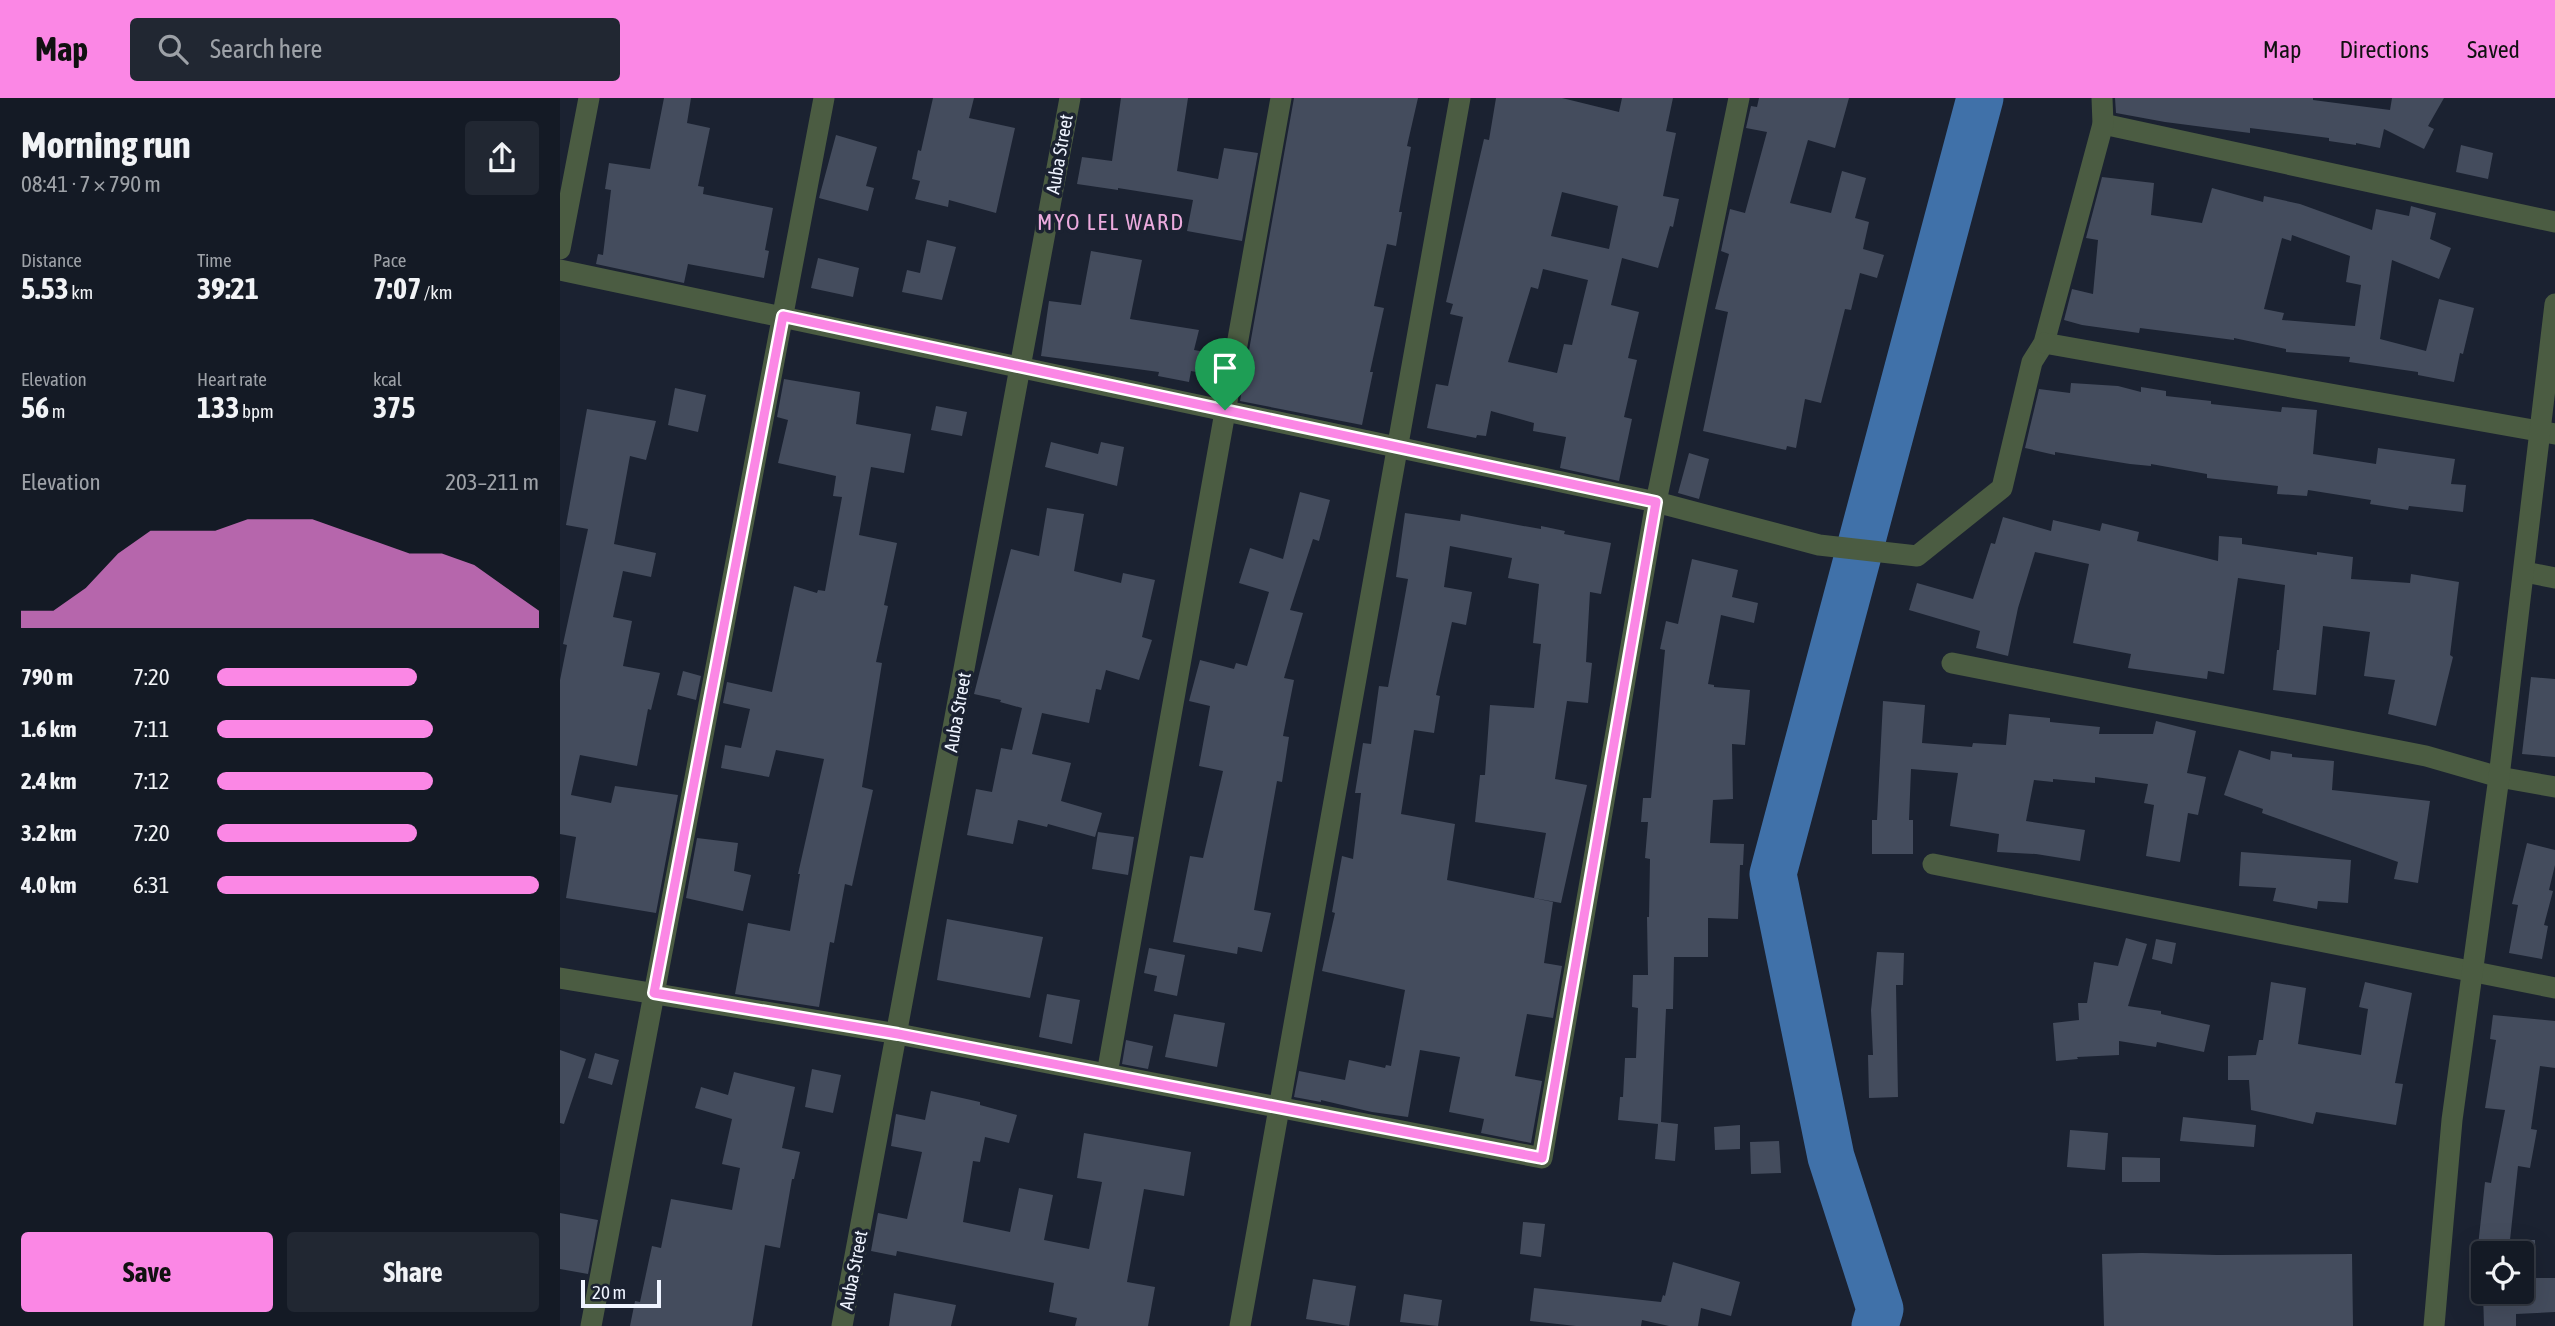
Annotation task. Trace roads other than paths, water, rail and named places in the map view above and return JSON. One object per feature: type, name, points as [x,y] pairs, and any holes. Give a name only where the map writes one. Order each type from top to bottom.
[{"type":"street","points":[[560,249],[589,98]]},
{"type":"street","points":[[590,1326],[824,98]]},
{"type":"street","name":"Auba Street","points":[[842,1326],[1070,98]]},
{"type":"street","points":[[1107,1074],[1281,98]]},
{"type":"street","points":[[1240,1326],[1460,98]]},
{"type":"street","points":[[560,978],[898,1034],[1542,1158],[1656,502],[1739,98]]},
{"type":"street","points":[[560,270],[1656,502],[1819,545],[1917,556],[2002,488],[2032,362],[2044,343],[2102,124],[2102,98]]},
{"type":"street","points":[[2102,124],[2555,222]]},
{"type":"street","points":[[2434,1326],[2452,1120],[2525,572],[2547,432],[2555,304]]},
{"type":"street","points":[[2044,343],[2547,432]]},
{"type":"street","points":[[2525,572],[2555,578]]},
{"type":"street","points":[[1952,663],[2426,756],[2499,777],[2555,787]]},
{"type":"street","points":[[1933,864],[2555,988]]},
{"type":"waterway","points":[[1875,1326],[1880,1309],[1831,1157],[1773,874],[1980,98]]},
{"type":"district","name":"MYO LEL WARD","points":[[1111,222]]}]
